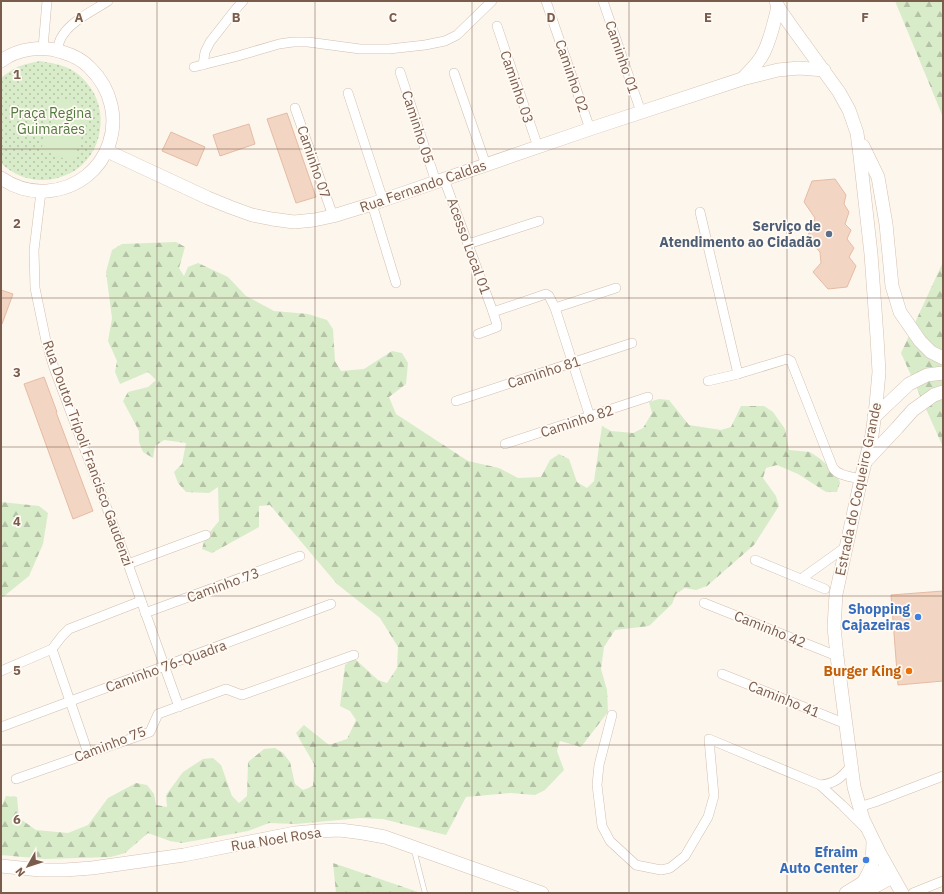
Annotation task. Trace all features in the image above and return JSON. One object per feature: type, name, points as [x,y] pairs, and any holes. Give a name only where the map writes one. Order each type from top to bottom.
[{"type":"main road","name":"Rua Fernando Caldas","points":[[742,79],[757,64],[764,53],[770,36],[777,4]]},
{"type":"main road","name":"Estrada do Coqueiro Grande","points":[[777,4],[838,92],[849,110],[857,133],[871,254],[879,372],[872,435],[836,594],[834,627],[851,766],[859,807],[872,837],[902,893]]},
{"type":"main road","points":[[1,62],[16,53],[30,49],[44,48],[57,50],[74,56],[90,67],[102,81],[110,97],[113,115],[113,133],[107,150],[101,162],[82,180],[69,186],[41,192],[14,186],[1,178]]},
{"type":"main road","points":[[764,53],[778,70]]},
{"type":"main road","name":"Rua Fernando Caldas","points":[[107,150],[216,201],[252,215],[294,222],[314,220],[333,216],[377,202],[742,79],[778,70],[799,68],[824,70]]},
{"type":"main road","points":[[857,133],[878,177],[886,224],[892,286],[900,312],[920,341],[931,352],[943,358]]},
{"type":"main road","points":[[874,417],[909,384],[927,375],[943,373]]},
{"type":"main road","points":[[865,462],[913,410],[934,395],[943,392]]},
{"type":"main road","name":"Rua Noel Rosa","points":[[1,866],[40,870],[92,868],[184,855],[287,835],[340,830],[385,837],[542,893]]},
{"type":"main road","points":[[863,888],[872,865],[872,837]]},
{"type":"main road","points":[[846,893],[863,888],[890,872]]},
{"type":"street","points":[[44,48],[47,1]]},
{"type":"street","points":[[57,50],[61,38],[67,30],[79,20],[108,1]]},
{"type":"street","points":[[243,1],[210,42],[199,66],[279,44],[293,42],[308,42],[360,49],[389,50],[444,41],[457,35],[492,1]]},
{"type":"street","name":"Caminho 02","points":[[546,1],[590,129]]},
{"type":"street","name":"Caminho 01","points":[[603,1],[641,112]]},
{"type":"street","name":"Caminho 03","points":[[497,26],[538,147]]},
{"type":"street","name":"Caminho 05","points":[[400,72],[440,180]]},
{"type":"street","points":[[454,73],[486,165]]},
{"type":"street","points":[[348,93],[377,202],[396,283]]},
{"type":"street","name":"Caminho 07","points":[[295,108],[333,216]]},
{"type":"street","name":"Acesso Local 01","points":[[440,180],[468,244],[493,312]]},
{"type":"street","name":"Rua Doutor Trípoli Francisco Gaudenzi","points":[[41,192],[34,250],[34,276],[46,341],[54,368],[128,564],[179,707]]},
{"type":"street","points":[[700,212],[738,374]]},
{"type":"street","points":[[468,244],[539,221]]},
{"type":"street","points":[[555,308],[616,288]]},
{"type":"street","points":[[478,334],[497,327],[493,312],[546,294],[549,296],[555,308],[590,417]]},
{"type":"street","name":"Caminho 81","points":[[456,401],[632,343]]},
{"type":"street","points":[[708,381],[738,374],[787,359],[791,361],[833,468],[839,474],[861,479]]},
{"type":"street","name":"Caminho 82","points":[[505,444],[648,398]]},
{"type":"street","points":[[128,564],[206,535]]},
{"type":"street","points":[[801,579],[847,546]]},
{"type":"street","name":"Caminho 73","points":[[145,613],[300,556]]},
{"type":"street","points":[[755,560],[825,589]]},
{"type":"street","points":[[1,671],[52,649],[69,629],[141,601]]},
{"type":"street","name":"Caminho 42","points":[[704,603],[837,656]]},
{"type":"street","name":"Caminho 76-Quadra","points":[[1,727],[331,604]]},
{"type":"street","points":[[52,649],[88,754]]},
{"type":"street","name":"Caminho 75","points":[[16,779],[150,732],[158,714],[226,689],[242,695],[354,655]]},
{"type":"street","name":"Caminho 41","points":[[722,674],[846,724]]},
{"type":"street","points":[[612,715],[599,765],[598,785],[602,826],[610,841],[636,865],[661,870],[670,868],[685,856],[708,817],[714,796],[709,740],[820,785],[842,805],[872,837]]},
{"type":"street","points":[[820,785],[834,782],[851,766]]},
{"type":"street","points":[[859,807],[943,776]]},
{"type":"street","points":[[913,893],[943,881]]},
{"type":"lane","points":[[413,847],[425,893]]},
{"type":"green space","points":[[895,1],[943,1],[943,117]]},
{"type":"green space","name":"Praça Regina Guimarães","points":[[40,61],[66,67],[84,79],[96,99],[100,111],[101,124],[99,137],[94,149],[87,160],[78,169],[55,179],[45,180],[36,180],[20,176],[1,163],[1,78],[19,66]]},
{"type":"green space","points":[[61,97],[92,111],[72,162],[41,149]]},
{"type":"green space","points":[[176,242],[185,247],[179,268],[184,276],[188,267],[198,263],[228,277],[246,296],[274,311],[308,314],[327,320],[333,329],[335,361],[341,371],[364,369],[392,351],[402,353],[408,363],[406,384],[389,397],[396,414],[468,461],[499,468],[518,478],[541,477],[550,460],[559,454],[569,459],[577,482],[587,488],[594,481],[602,426],[611,431],[633,433],[643,428],[652,413],[649,402],[659,399],[669,400],[689,425],[721,430],[731,427],[741,406],[764,406],[773,412],[785,429],[789,450],[810,452],[836,472],[840,482],[837,492],[826,492],[798,474],[777,465],[766,468],[763,478],[776,496],[779,506],[754,545],[707,586],[696,590],[685,588],[676,594],[672,604],[649,626],[615,630],[604,647],[601,669],[607,690],[608,712],[581,747],[560,741],[557,751],[564,770],[545,790],[535,795],[511,793],[466,797],[446,835],[383,819],[360,818],[296,824],[269,823],[248,831],[182,843],[170,841],[148,833],[125,853],[111,857],[45,859],[1,855],[1,807],[6,796],[17,797],[19,818],[36,830],[68,833],[88,825],[108,798],[136,783],[147,785],[154,794],[156,805],[167,807],[166,795],[183,772],[203,759],[213,758],[221,765],[232,796],[239,803],[247,796],[248,762],[264,749],[275,748],[283,753],[290,762],[295,784],[303,790],[313,786],[314,764],[296,733],[304,725],[329,745],[347,739],[356,720],[350,711],[340,706],[345,665],[354,658],[378,680],[387,683],[397,668],[398,647],[380,618],[337,584],[270,505],[259,506],[259,527],[212,553],[202,549],[205,538],[219,521],[218,487],[209,493],[186,492],[178,483],[174,472],[182,464],[186,443],[164,440],[155,446],[153,458],[143,452],[139,442],[139,431],[123,401],[128,392],[148,387],[156,380],[148,372],[120,384],[115,372],[117,361],[108,341],[112,318],[106,272],[112,250],[122,244]]},
{"type":"green space","points":[[943,262],[943,447],[901,353]]},
{"type":"green space","points":[[1,502],[39,506],[48,513],[43,544],[29,576],[3,597],[1,597]]},
{"type":"green space","points":[[333,863],[421,893],[336,893]]},
{"type":"building","points":[[287,113],[316,197],[296,203],[267,119]]},
{"type":"building","points":[[249,124],[255,144],[220,156],[213,135]]},
{"type":"building","points":[[171,132],[205,147],[197,166],[162,151]]},
{"type":"building","name":"Serviço de Atendimento ao Cidadão","points":[[835,179],[846,195],[844,204],[849,212],[845,224],[851,230],[847,239],[854,248],[849,257],[856,266],[847,287],[828,289],[813,272],[821,263],[820,252],[807,238],[815,218],[804,202],[812,181]]},
{"type":"building","points":[[1,290],[13,294],[2,324],[1,324]]},
{"type":"building","points":[[44,377],[93,511],[73,519],[24,384]]},
{"type":"building","name":"Shopping Cajazeiras","points":[[943,591],[943,681],[898,685],[891,595]]},
{"type":"place","name":"Serviço de Atendimento ao Cidadão","points":[[829,234]]},
{"type":"place","name":"Shopping Cajazeiras","points":[[918,617]]},
{"type":"place","name":"Burger King","points":[[909,671]]},
{"type":"place","name":"Efraim Auto Center","points":[[866,860]]}]
